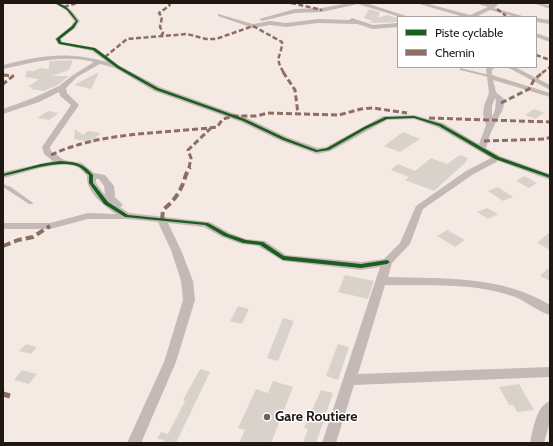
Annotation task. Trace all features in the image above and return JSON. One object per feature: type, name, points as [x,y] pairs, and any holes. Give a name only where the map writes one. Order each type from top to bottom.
[{"type":"street","points":[[56,3],[68,9],[77,21],[73,27],[58,39],[60,43],[94,49],[118,66],[157,89],[244,120],[284,139],[317,150],[328,149],[386,118],[414,117],[440,125],[497,158],[550,177]]},
{"type":"street","points":[[245,24],[295,11],[322,10],[359,3],[403,16]]},
{"type":"street","points":[[419,3],[466,16]]},
{"type":"street","points":[[478,3],[520,16]]},
{"type":"street","points":[[472,16],[492,8],[499,3]]},
{"type":"street","points":[[538,3],[550,7]]},
{"type":"street","points":[[322,10],[373,27],[397,25]]},
{"type":"street","points":[[220,15],[253,26],[270,23],[286,25],[318,21],[357,22]]},
{"type":"street","points":[[537,20],[550,22]]},
{"type":"street","points":[[537,36],[550,41]]},
{"type":"street","points":[[537,40],[550,41]]},
{"type":"street","points":[[3,67],[40,60],[73,57],[86,58],[98,63],[118,66]]},
{"type":"street","points":[[3,112],[36,100],[62,88],[75,76],[98,63]]},
{"type":"street","points":[[512,68],[550,88]]},
{"type":"street","points":[[489,70],[493,94],[488,106],[487,114],[490,125]]},
{"type":"street","points":[[489,70],[550,96]]},
{"type":"street","points":[[62,88],[63,94],[75,105],[46,147],[48,152],[62,163]]},
{"type":"street","points":[[481,150],[490,125],[498,114],[501,103],[500,99],[493,94]]},
{"type":"street","points":[[329,443],[387,262],[405,244],[419,208],[469,173],[497,158]]},
{"type":"street","points":[[3,175],[37,166],[62,163],[80,166],[91,175],[102,177],[109,186],[110,198],[119,205],[127,216]]},
{"type":"street","points":[[91,175],[91,183],[106,203],[127,216]]},
{"type":"street","points":[[98,193],[106,182]]},
{"type":"street","points":[[3,226],[50,226],[88,216],[127,216],[206,224],[226,235],[245,242],[261,243],[283,258],[361,266],[387,262]]},
{"type":"street","points":[[134,443],[170,362],[189,300],[187,281],[176,250],[162,220]]},
{"type":"street","points":[[381,281],[459,284],[498,288],[526,296],[550,311]]},
{"type":"street","points":[[350,380],[550,372]]},
{"type":"street","points":[[536,443],[545,414],[550,406]]},
{"type":"lane","points":[[461,69],[489,70]]},
{"type":"lane","points":[[3,185],[30,203]]},
{"type":"building","points":[[369,9],[380,12],[378,18],[387,15],[397,18],[397,22],[373,23],[369,22],[373,21],[364,18]]},
{"type":"building","points":[[73,60],[69,70],[52,76],[69,76],[58,85],[44,91],[30,89],[33,88],[28,87],[39,79],[25,77],[27,71],[34,71],[40,68],[49,69],[49,61]]},
{"type":"building","points":[[99,72],[91,89],[74,85]]},
{"type":"building","points":[[534,109],[544,113],[535,119],[525,115]]},
{"type":"building","points":[[48,111],[59,113],[49,120],[37,118]]},
{"type":"building","points":[[75,129],[83,135],[88,131],[101,133],[93,140],[91,139],[95,143],[74,139]]},
{"type":"building","points":[[403,132],[420,139],[400,152],[384,146]]},
{"type":"building","points":[[460,155],[468,158],[465,163],[434,191],[405,180],[409,177],[391,170],[398,164],[415,171],[431,158],[447,164]]},
{"type":"building","points":[[524,176],[537,183],[529,188],[516,181]]},
{"type":"building","points":[[498,187],[513,197],[503,201],[488,191]]},
{"type":"building","points":[[487,208],[498,214],[488,219],[477,212]]},
{"type":"building","points":[[447,230],[465,240],[455,247],[437,236]]},
{"type":"building","points":[[550,232],[550,250],[537,243]]},
{"type":"building","points":[[550,267],[550,281],[540,276]]},
{"type":"building","points":[[345,275],[374,281],[368,299],[338,292]]},
{"type":"building","points":[[238,306],[249,309],[242,324],[230,321]]},
{"type":"building","points":[[283,318],[294,321],[278,361],[267,358]]},
{"type":"building","points":[[26,344],[37,347],[31,354],[19,351]]},
{"type":"building","points":[[338,344],[349,347],[338,380],[326,376]]},
{"type":"building","points":[[200,369],[210,372],[176,443],[163,443],[164,440],[157,439],[161,432],[168,434],[185,401],[183,400]]},
{"type":"building","points":[[22,370],[37,374],[29,384],[14,380]]},
{"type":"building","points":[[273,381],[293,387],[271,443],[239,443],[245,430],[238,428],[256,389],[268,393]]},
{"type":"building","points":[[519,384],[534,410],[517,412],[513,405],[509,405],[499,387]]},
{"type":"building","points":[[321,390],[333,393],[325,417],[316,443],[303,443],[308,429],[304,428]]},
{"type":"marked path","points":[[64,7],[77,3]]},
{"type":"marked path","points":[[161,36],[163,33],[160,27],[162,17],[159,13],[169,6],[170,3]]},
{"type":"marked path","points":[[291,3],[322,10]]},
{"type":"marked path","points":[[497,9],[506,16]]},
{"type":"marked path","points":[[105,57],[127,39],[187,34],[206,39],[216,39],[253,26],[282,42],[278,55],[279,66],[295,90],[298,114]]},
{"type":"marked path","points":[[537,55],[550,60]]},
{"type":"marked path","points":[[501,103],[529,89],[534,80],[550,67]]},
{"type":"marked path","points":[[3,75],[13,76],[3,84]]},
{"type":"marked path","points":[[51,155],[68,147],[137,133],[186,131],[217,127],[223,119],[234,116],[256,116],[268,113],[339,115],[361,109],[373,108],[407,113]]},
{"type":"marked path","points":[[429,118],[550,122]]},
{"type":"marked path","points":[[162,220],[163,210],[175,199],[182,186],[184,176],[191,164],[192,161],[188,150],[211,128]]},
{"type":"marked path","points":[[484,141],[546,139],[550,137]]},
{"type":"marked path","points":[[3,246],[18,240],[33,237],[50,226]]},
{"type":"marked path","points":[[3,394],[10,396]]},
{"type":"cycle path","points":[[56,3],[68,9],[77,21],[73,27],[58,39],[60,43],[94,49],[118,67],[157,89],[244,120],[284,139],[317,151],[328,149],[386,118],[414,117],[440,125],[497,158],[550,177]]},
{"type":"cycle path","points":[[3,175],[51,164],[70,163],[79,165],[91,175],[91,183],[106,203],[127,216],[206,224],[226,235],[245,242],[261,243],[283,258],[361,266],[387,262]]},
{"type":"place","name":"Gare Routiere","points":[[267,417]]}]
